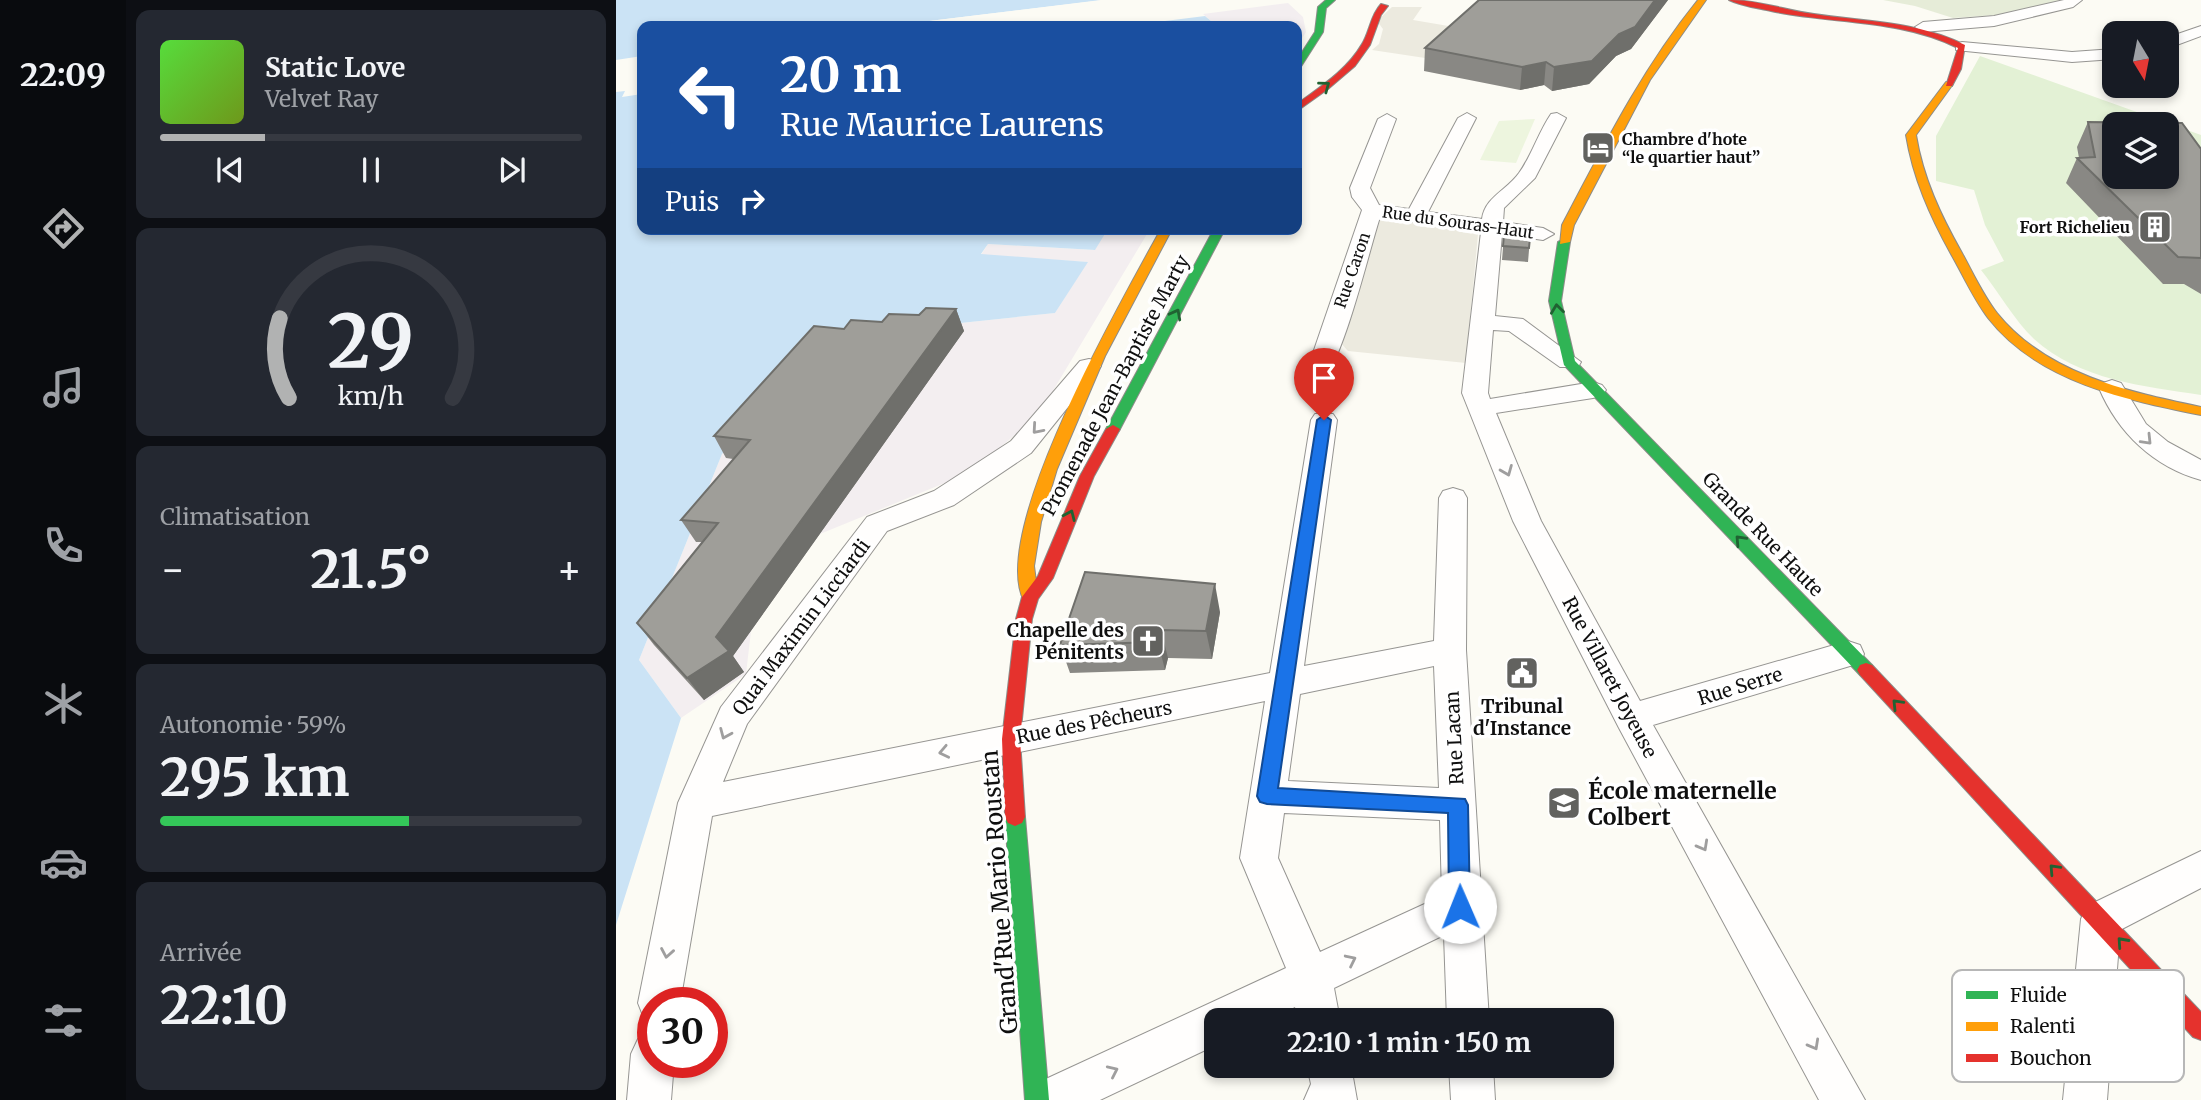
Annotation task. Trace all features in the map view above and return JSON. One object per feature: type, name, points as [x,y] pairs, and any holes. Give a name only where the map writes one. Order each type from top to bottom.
[{"type":"street","name":"Grande Rue Haute","points":[[1702,0],[1684,21],[1632,102],[1568,225],[1560,258],[1555,301],[1569,362],[2147,970]]},
{"type":"street","points":[[1732,0],[1825,19],[1923,26],[1994,21],[2068,4],[2075,0]]},
{"type":"street","points":[[1302,58],[1319,32],[1322,7],[1335,2]]},
{"type":"street","points":[[1364,8],[1390,3]]},
{"type":"street","points":[[1302,104],[1333,80],[1363,49],[1374,17],[1390,3]]},
{"type":"street","points":[[1994,21],[1962,47],[1961,57],[1938,105],[1911,135],[1913,166],[1923,194],[1998,323],[2050,362],[2112,388],[2168,405],[2201,411]]},
{"type":"street","points":[[1923,26],[1941,32],[1962,47],[2072,57],[2102,55]]},
{"type":"street","points":[[2179,40],[2201,32]]},
{"type":"street","points":[[1416,216],[1467,118]]},
{"type":"street","points":[[1490,226],[1494,206],[1516,194],[1524,183],[1557,118]]},
{"type":"street","name":"Rue Caron","points":[[1310,385],[1325,352],[1372,210],[1362,197],[1360,188],[1387,119]]},
{"type":"street","name":"Rue du Souras-Haut","points":[[1372,210],[1543,234]]},
{"type":"street","name":"Rue Villaret Joyeuse","points":[[1490,226],[1475,393],[1481,408],[1527,521],[1631,718],[1843,1100]]},
{"type":"street","points":[[1030,597],[1024,586],[1029,536],[1096,358],[1139,274],[1163,235]]},
{"type":"street","name":"Promenade Jean-Baptiste Marty","points":[[1030,597],[1045,578],[1087,477],[1217,235]]},
{"type":"street","points":[[1482,322],[1515,324],[1569,362]]},
{"type":"street","name":"Quai Maximin Licciardi","points":[[662,987],[696,803],[733,717],[877,524],[944,498],[986,473],[1021,447],[1096,358]]},
{"type":"street","points":[[2112,388],[2118,405],[2154,448],[2201,471]]},
{"type":"street","points":[[1481,408],[1593,390]]},
{"type":"street","points":[[1317,1008],[1311,979],[1259,858],[1282,685],[1324,420]]},
{"type":"street","name":"Rue Lacan","points":[[1452,498],[1450,650],[1460,907],[1467,1008]]},
{"type":"street","points":[[1029,536],[1059,539]]},
{"type":"street","name":"Grand'Rue Mario Roustan","points":[[1030,597],[1024,619],[1011,739],[1037,1100]]},
{"type":"street","name":"Rue des Pêcheurs","points":[[696,803],[1450,650]]},
{"type":"street","name":"Rue Serre","points":[[1631,718],[1849,654]]},
{"type":"street","points":[[1267,796],[1458,805]]},
{"type":"street","points":[[2096,970],[2101,919],[2201,869]]},
{"type":"street","points":[[1248,1008],[1460,907]]},
{"type":"street","name":"Grande Rue Haute","points":[[2184,1010],[2201,1029]]},
{"type":"street","points":[[1051,1100],[1204,1029]]},
{"type":"street","points":[[649,1100],[651,1078]]},
{"type":"street","points":[[1326,1100],[1336,1097],[1332,1078]]},
{"type":"street","points":[[1472,1078],[1473,1100]]},
{"type":"street","points":[[2085,1100],[2087,1082]]},
{"type":"shaded area","points":[[1288,3],[1303,17],[1306,32],[1302,39],[1302,21],[1211,21],[1203,14]]},
{"type":"shaded area","points":[[1392,7],[1422,7],[1413,20],[1484,32],[1465,64],[1372,50],[1379,44],[1383,29],[1377,21]]},
{"type":"shaded area","points":[[1390,217],[1469,228],[1478,234],[1466,363],[1348,351],[1340,342],[1380,220]]},
{"type":"shaded area","points":[[1104,235],[1146,235],[1045,404],[1023,428],[989,457],[957,478],[820,534],[751,631],[746,674],[681,718],[639,660],[722,454],[822,341],[836,336],[1055,313],[1087,262],[981,255],[988,244],[1094,250]]},
{"type":"green space","points":[[1883,0],[2062,0],[1996,15],[1953,18],[1915,6]]},
{"type":"green space","points":[[1980,56],[2137,112],[2102,112],[2102,189],[2179,189],[2179,127],[2201,135],[2201,395],[2135,384],[2091,372],[2052,353],[2034,339],[1981,270],[2004,261],[1985,225],[1974,190],[1936,181],[1936,136]]},
{"type":"green space","points":[[1535,119],[1516,163],[1480,160],[1499,121]]},
{"type":"water","points":[[616,0],[1101,0],[929,21],[637,21],[637,57],[616,60]]},
{"type":"water","points":[[1205,16],[1211,21],[1165,21]]},
{"type":"water","points":[[625,91],[622,97],[637,95],[637,235],[1104,235],[1095,250],[988,244],[981,254],[1088,262],[1055,313],[836,336],[822,341],[722,454],[639,660],[681,718],[616,925],[616,92]]},
{"type":"pier","points":[[1104,0],[1101,3],[956,21],[930,21]]},
{"type":"building","points":[[1479,0],[1655,0],[1635,27],[1619,34],[1592,61],[1554,67],[1546,62],[1522,67],[1425,48]]},
{"type":"building","points":[[2088,122],[2102,122],[2102,183],[2077,158],[2095,157]]},
{"type":"building","points":[[2179,123],[2182,123],[2201,149],[2201,258],[2178,257],[2109,189],[2179,189]]},
{"type":"building","points":[[1505,223],[1531,227],[1529,248],[1503,246]]},
{"type":"building","points":[[926,308],[956,309],[716,637],[729,651],[687,678],[637,623],[718,523],[681,520],[750,440],[714,436],[814,326],[844,329],[851,320],[882,322],[889,314],[919,315]]},
{"type":"building","points":[[1085,572],[1215,584],[1206,631],[1161,630],[1158,642],[1060,645]]},
{"type":"traffic: fast","points":[[1302,58],[1319,32],[1322,7],[1331,0]]},
{"type":"traffic: fast","points":[[1113,429],[1217,235]]},
{"type":"traffic: fast","points":[[1564,242],[1555,301],[1569,362],[1866,670]]},
{"type":"traffic: fast","points":[[1015,817],[1037,1100]]},
{"type":"traffic: slow","points":[[1564,242],[1568,225],[1645,80],[1702,0]]},
{"type":"traffic: slow","points":[[1949,84],[1911,135],[1913,151],[1933,208],[1991,314],[2018,341],[2041,358],[2066,371],[2119,391],[2201,411]]},
{"type":"traffic: slow","points":[[1030,597],[1026,566],[1033,522],[1050,469],[1099,356],[1164,235]]},
{"type":"traffic: jam","points":[[1733,0],[1813,16],[1895,25],[1929,32],[1962,47],[1957,69],[1949,84]]},
{"type":"traffic: jam","points":[[1302,104],[1352,64],[1366,45],[1377,15],[1384,6]]},
{"type":"traffic: jam","points":[[1015,817],[1011,739],[1024,619],[1030,597],[1045,578],[1087,476],[1113,429]]},
{"type":"traffic: jam","points":[[1866,670],[2146,970]]},
{"type":"traffic: jam","points":[[2184,1011],[2201,1029]]},
{"type":"place","name":"Chambre d'hote “le quartier haut”","points":[[1598,148]]},
{"type":"place","name":"Fort Richelieu","points":[[2155,227]]},
{"type":"place","name":"Chapelle des Pénitents","points":[[1148,641]]},
{"type":"place","name":"Tribunal d'Instance","points":[[1522,673]]},
{"type":"place","name":"École maternelle Colbert","points":[[1564,803]]},
{"type":"route","points":[[1324,420],[1267,796],[1458,805],[1460,907]]}]
